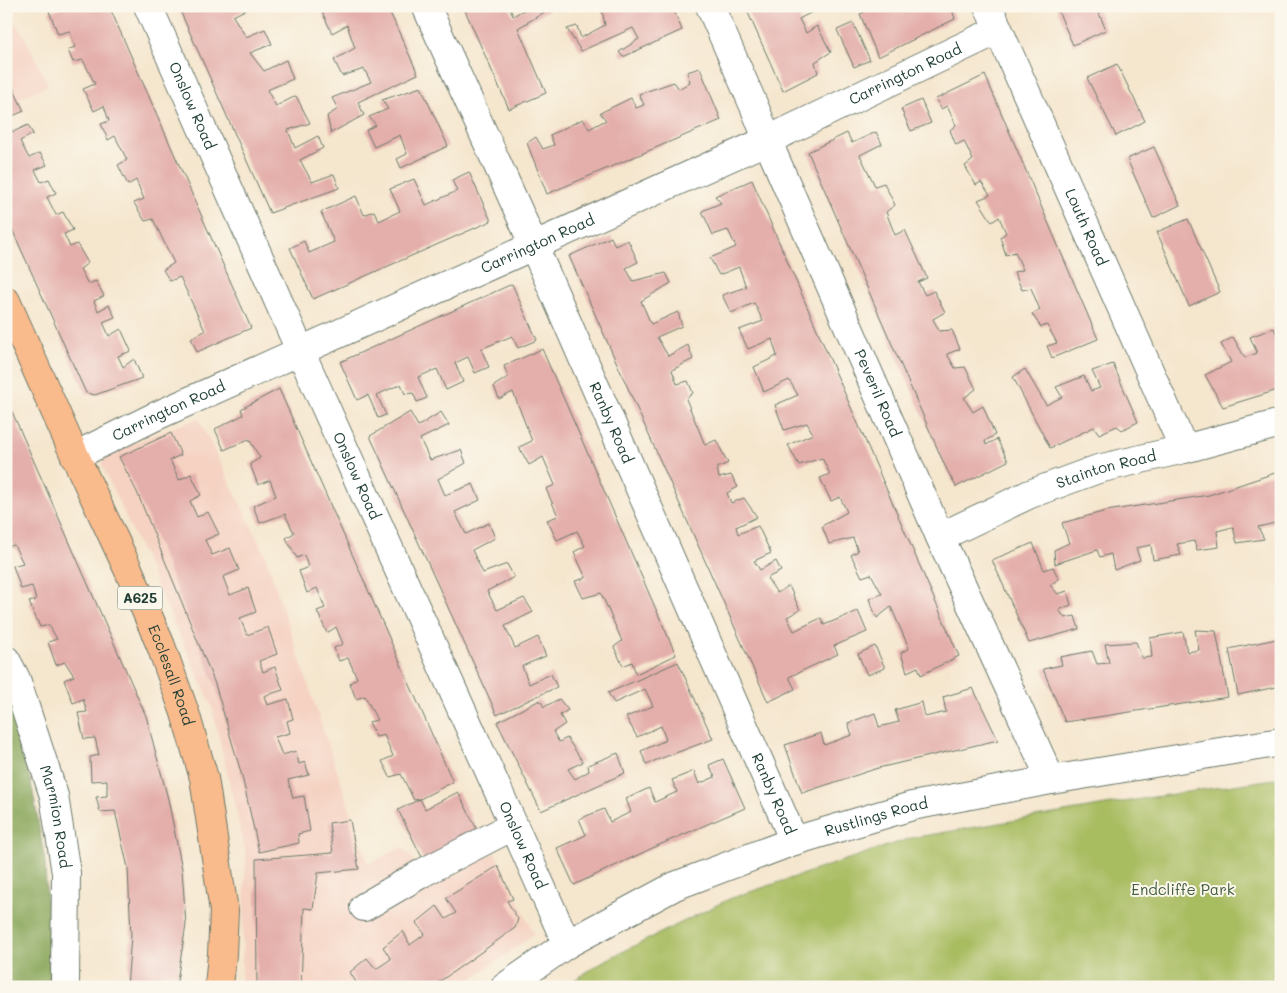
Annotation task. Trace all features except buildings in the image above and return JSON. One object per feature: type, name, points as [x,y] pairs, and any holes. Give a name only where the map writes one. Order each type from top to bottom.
[{"type":"main road","name":"Ecclesall Road","points":[[6,301],[129,572],[161,646],[185,713],[204,778],[224,911],[219,987]]},
{"type":"street","name":"Onslow Road","points":[[148,6],[567,944]]},
{"type":"street","name":"Ranby Road","points":[[426,6],[534,246],[794,841]]},
{"type":"street","name":"Peveril Road","points":[[710,6],[940,537],[1051,780]]},
{"type":"street","name":"Carrington Road","points":[[75,456],[154,417],[768,140],[993,18]]},
{"type":"street","name":"Louth Road","points":[[993,18],[1184,449]]},
{"type":"street","name":"Stainton Road","points":[[940,537],[1030,494],[1098,469],[1184,449],[1281,423]]},
{"type":"street","name":"Marmion Road","points":[[6,660],[16,679],[54,796],[66,873],[65,981]]},
{"type":"street","name":"Rustlings Road","points":[[505,987],[567,944],[675,886],[794,841],[912,806],[1051,780],[1281,742]]},
{"type":"street","points":[[364,907],[424,872],[513,826]]},
{"type":"shaded area","points":[[6,11],[25,37],[48,85],[6,104]]},
{"type":"shaded area","points":[[198,418],[264,552],[368,864],[402,847],[436,885],[495,852],[534,934],[461,987],[241,987],[246,855],[211,704],[102,465],[103,458],[112,452]]},
{"type":"green space","points":[[6,684],[33,792],[45,862],[50,978],[54,987],[6,987]]},
{"type":"green space","name":"Endcliffe Park","points":[[1281,778],[1281,987],[564,987],[602,962],[729,899],[911,838],[1147,798]]}]
